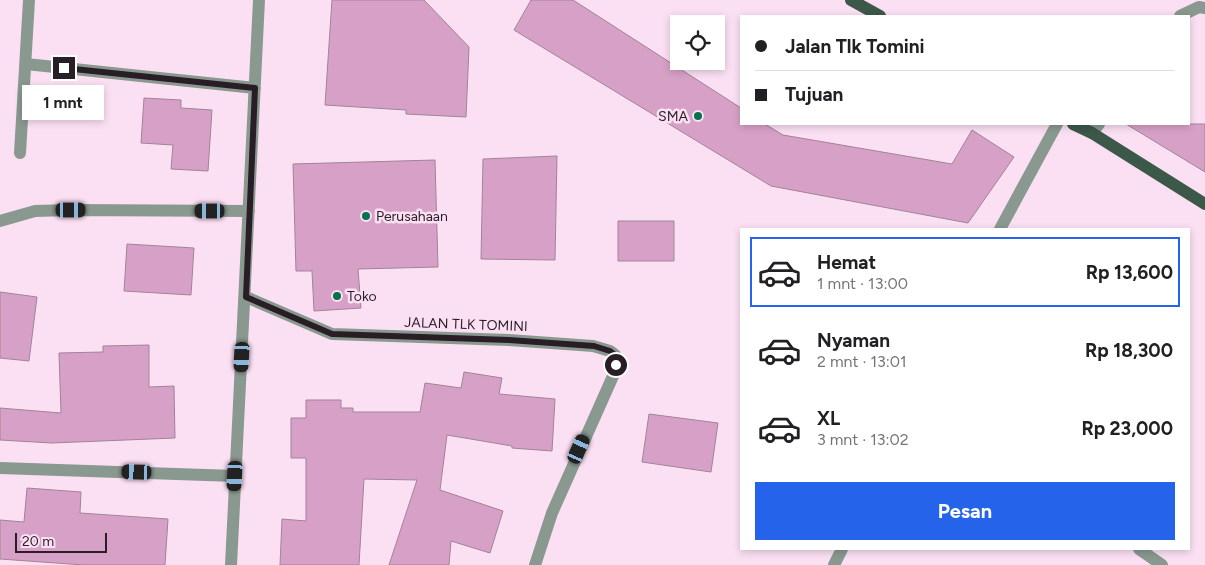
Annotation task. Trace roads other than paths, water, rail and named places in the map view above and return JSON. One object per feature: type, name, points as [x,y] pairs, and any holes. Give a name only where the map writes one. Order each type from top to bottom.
[{"type":"main road","points":[[851,0],[878,15]]},
{"type":"main road","points":[[1078,125],[1096,129],[1205,204]]},
{"type":"street","points":[[20,153],[29,0]]},
{"type":"street","points":[[231,565],[246,297],[259,0]]},
{"type":"street","points":[[1182,15],[1201,5]]},
{"type":"street","points":[[26,64],[255,88]]},
{"type":"street","points":[[1001,228],[1055,125]]},
{"type":"street","points":[[0,221],[35,211],[249,211]]},
{"type":"street","name":"JALAN TLK TOMINI","points":[[246,297],[332,334],[509,340],[594,346],[610,351],[615,355],[616,365],[613,376],[552,513],[535,565]]},
{"type":"street","points":[[0,468],[235,476]]},
{"type":"street","points":[[834,565],[842,550]]},
{"type":"street","points":[[1140,550],[1162,565]]},
{"type":"place","name":"SMA","points":[[698,116]]},
{"type":"place","name":"Perusahaan","points":[[366,216]]},
{"type":"place","name":"Toko","points":[[337,296]]}]
